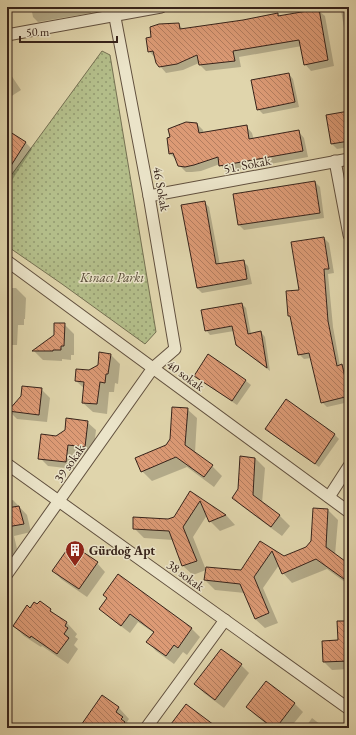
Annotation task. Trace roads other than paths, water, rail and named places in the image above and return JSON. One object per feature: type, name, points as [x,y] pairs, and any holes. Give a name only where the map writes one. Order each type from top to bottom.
[{"type":"street","points":[[7,35],[113,11],[161,7]]},
{"type":"street","name":"46 Sokak","points":[[113,11],[149,196],[174,349],[153,368]]},
{"type":"street","name":"51. Sokak","points":[[149,196],[349,159]]},
{"type":"street","points":[[334,161],[349,235]]},
{"type":"street","name":"40 sokak","points":[[7,261],[349,512]]},
{"type":"street","name":"39 sokak","points":[[7,574],[153,368]]},
{"type":"street","name":"38 sokak","points":[[7,464],[349,709]]},
{"type":"street","points":[[329,497],[349,466]]},
{"type":"street","points":[[146,728],[225,620]]},
{"type":"place","name":"Gürdoğ Apt","points":[[75,567]]},
{"type":"park label","name":"Kınacı Parkı","points":[[112,277]]}]
